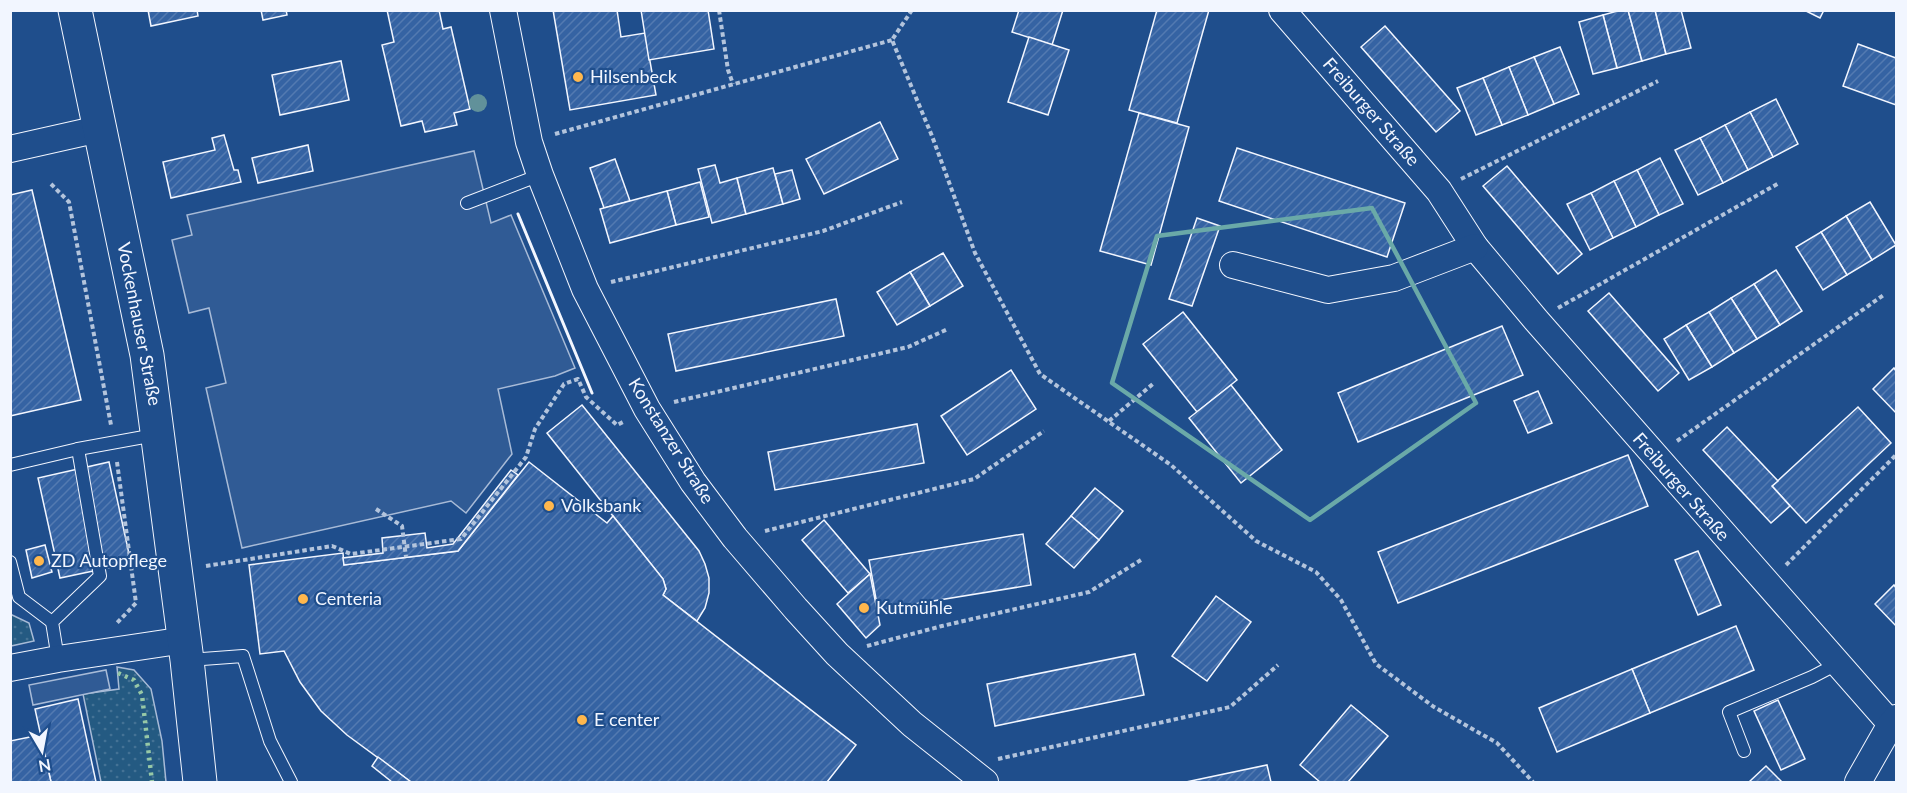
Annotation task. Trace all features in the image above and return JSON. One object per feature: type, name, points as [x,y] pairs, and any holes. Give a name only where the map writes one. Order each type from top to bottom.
[{"type":"main road","name":"Vockenhauser Straße","points":[[75,10],[147,355],[159,434],[201,780]]},
{"type":"street","name":"Konstanzer Straße","points":[[503,10],[529,142],[540,175],[585,289],[647,409],[693,482],[735,538],[837,654],[912,724],[985,783]]},
{"type":"street","name":"Freiburger Straße","points":[[1282,10],[1439,190],[1475,247],[1536,320],[1837,664],[1894,721]]},
{"type":"street","points":[[10,149],[99,129]]},
{"type":"street","points":[[1233,265],[1328,290],[1394,278],[1475,247]]},
{"type":"street","points":[[10,668],[58,659],[186,650]]},
{"type":"street","points":[[1858,783],[1894,721]]},
{"type":"lane","points":[[467,203],[540,175]]},
{"type":"lane","points":[[10,465],[78,449],[159,434]]},
{"type":"lane","points":[[52,622],[100,576],[78,449]]},
{"type":"lane","points":[[10,562],[19,597],[52,622],[58,659]]},
{"type":"lane","points":[[186,650],[243,656],[270,741],[291,783]]},
{"type":"lane","points":[[1744,751],[1729,712],[1837,664]]},
{"type":"path","points":[[719,10],[728,70],[734,84]]},
{"type":"path","points":[[529,142],[892,40],[912,10]]},
{"type":"path","points":[[892,40],[932,136],[975,253],[1040,374],[1171,465],[1256,541],[1316,572],[1341,600],[1376,664],[1434,707],[1497,743],[1533,783]]},
{"type":"path","points":[[1439,190],[1658,81]]},
{"type":"path","points":[[1536,320],[1779,183]]},
{"type":"path","points":[[585,289],[823,231],[902,202]]},
{"type":"path","points":[[1655,457],[1885,294]]},
{"type":"path","points":[[206,566],[332,546],[351,554],[461,539],[526,457],[535,429],[564,384],[578,379],[586,397],[617,425],[647,409],[908,346],[948,328]]},
{"type":"path","points":[[1109,421],[1154,383]]},
{"type":"path","points":[[735,538],[974,479],[1044,431]]},
{"type":"path","points":[[1767,585],[1896,454]]},
{"type":"path","points":[[376,509],[402,526],[406,557]]},
{"type":"path","points":[[837,654],[942,626],[1089,592],[1141,560]]},
{"type":"path","points":[[965,767],[1230,707],[1278,665]]},
{"type":"highlighted area","points":[[1372,208],[1476,403],[1310,520],[1112,383],[1157,236]]},
{"type":"shaded area","points":[[474,151],[491,223],[511,215],[575,368],[555,376],[498,389],[512,454],[466,513],[451,501],[242,548],[206,388],[226,383],[209,308],[189,313],[172,240],[192,235],[187,215]]},
{"type":"shaded area","points":[[10,614],[29,623],[34,641],[11,646]]},
{"type":"shaded area","points":[[117,667],[134,670],[151,689],[162,741],[166,782],[101,782],[83,694],[119,689]]},
{"type":"shaded area","points":[[106,670],[110,689],[33,705],[29,685]]},
{"type":"building","points":[[148,10],[197,10],[198,16],[151,26]]},
{"type":"building","points":[[261,10],[286,10],[287,15],[263,20]]},
{"type":"building","points":[[387,10],[439,10],[443,29],[451,27],[470,109],[454,113],[457,125],[425,132],[422,121],[401,126],[382,45],[394,42]]},
{"type":"building","points":[[553,10],[617,10],[621,37],[645,33],[656,95],[570,110]]},
{"type":"building","points":[[641,10],[708,10],[714,49],[649,60]]},
{"type":"building","points":[[1019,10],[1063,10],[1052,45],[1012,32]]},
{"type":"building","points":[[1157,10],[1209,10],[1177,123],[1129,110]]},
{"type":"building","points":[[1628,10],[1642,61],[1617,68],[1603,15]]},
{"type":"building","points":[[1628,10],[1655,10],[1666,54],[1642,61]]},
{"type":"building","points":[[1655,10],[1681,10],[1691,48],[1666,54]]},
{"type":"building","points":[[1804,10],[1824,10],[1820,18]]},
{"type":"building","points":[[1603,15],[1617,68],[1593,74],[1579,22]]},
{"type":"building","points":[[1385,26],[1460,111],[1436,132],[1361,47]]},
{"type":"building","points":[[1029,37],[1069,50],[1048,115],[1008,102]]},
{"type":"building","points":[[1858,44],[1896,58],[1896,105],[1843,86]]},
{"type":"building","points":[[1560,47],[1579,94],[1554,104],[1534,57]]},
{"type":"building","points":[[1534,57],[1554,104],[1528,115],[1509,67]]},
{"type":"building","points":[[341,61],[349,100],[280,115],[272,75]]},
{"type":"building","points":[[1509,67],[1528,115],[1502,125],[1483,78]]},
{"type":"building","points":[[1483,78],[1502,125],[1476,135],[1457,88]]},
{"type":"building","points":[[1776,99],[1798,144],[1773,157],[1750,112]]},
{"type":"building","points":[[1750,112],[1773,157],[1748,170],[1725,125]]},
{"type":"building","points":[[1139,113],[1189,127],[1151,265],[1100,251]]},
{"type":"building","points":[[880,122],[898,159],[824,194],[806,159]]},
{"type":"building","points":[[1725,125],[1748,170],[1723,183],[1700,138]]},
{"type":"building","points":[[224,135],[234,170],[238,170],[241,182],[171,198],[163,162],[215,150],[212,138]]},
{"type":"building","points":[[1700,138],[1723,183],[1698,195],[1675,150]]},
{"type":"building","points":[[308,145],[313,171],[258,183],[252,158]]},
{"type":"building","points":[[1237,148],[1405,203],[1387,257],[1219,201]]},
{"type":"building","points":[[1660,158],[1683,204],[1659,215],[1637,170]]},
{"type":"building","points":[[615,159],[630,201],[604,208],[590,168]]},
{"type":"building","points":[[715,165],[720,183],[737,178],[746,214],[712,223],[698,169]]},
{"type":"building","points":[[1507,166],[1582,254],[1558,274],[1483,186]]},
{"type":"building","points":[[773,168],[783,204],[746,214],[737,178]]},
{"type":"building","points":[[792,170],[800,199],[783,204],[775,174]]},
{"type":"building","points":[[1637,170],[1659,215],[1636,227],[1614,181]]},
{"type":"building","points":[[1614,181],[1636,227],[1613,238],[1591,193]]},
{"type":"building","points":[[700,182],[709,217],[676,225],[667,191]]},
{"type":"building","points":[[32,190],[81,400],[10,416],[10,195]]},
{"type":"building","points":[[667,191],[676,225],[610,243],[600,209]]},
{"type":"building","points":[[1591,193],[1613,238],[1590,250],[1567,204]]},
{"type":"building","points":[[1870,202],[1896,245],[1872,260],[1846,216]]},
{"type":"building","points":[[1846,216],[1872,260],[1847,275],[1821,232]]},
{"type":"building","points":[[1197,218],[1220,226],[1192,306],[1169,299]]},
{"type":"building","points":[[1821,232],[1847,275],[1823,290],[1796,247]]},
{"type":"building","points":[[943,253],[963,286],[930,306],[910,272]]},
{"type":"building","points":[[1776,270],[1802,311],[1780,325],[1754,284]]},
{"type":"building","points":[[910,272],[930,306],[897,325],[877,292]]},
{"type":"building","points":[[1754,284],[1780,325],[1757,339],[1731,298]]},
{"type":"building","points":[[1609,293],[1679,373],[1658,391],[1588,311]]},
{"type":"building","points":[[1731,298],[1757,339],[1734,353],[1709,312]]},
{"type":"building","points":[[836,299],[844,336],[676,371],[668,334]]},
{"type":"building","points":[[1183,312],[1237,380],[1197,412],[1143,344]]},
{"type":"building","points":[[1709,312],[1734,353],[1712,367],[1686,325]]},
{"type":"building","points":[[1686,325],[1712,367],[1689,380],[1664,339]]},
{"type":"building","points":[[1502,326],[1523,375],[1358,442],[1338,393]]},
{"type":"building","points":[[1894,368],[1896,371],[1896,413],[1873,389]]},
{"type":"building","points":[[1011,370],[1036,409],[967,455],[941,416]]},
{"type":"building","points":[[1231,385],[1282,450],[1241,483],[1189,418]]},
{"type":"building","points":[[1538,391],[1552,423],[1528,433],[1514,401]]},
{"type":"building","points":[[582,405],[699,551],[709,578],[709,593],[705,608],[697,621],[663,595],[666,589],[663,579],[547,433]]},
{"type":"building","points":[[1858,407],[1891,443],[1806,523],[1772,486]]},
{"type":"building","points":[[917,424],[924,463],[775,490],[768,452]]},
{"type":"building","points":[[1727,427],[1778,481],[1772,486],[1790,506],[1771,523],[1703,450]]},
{"type":"building","points":[[1628,455],[1648,506],[1398,603],[1378,552]]},
{"type":"building","points":[[109,462],[131,563],[60,578],[38,478]]},
{"type":"building","points":[[529,462],[607,523],[613,516],[663,579],[666,589],[663,595],[856,745],[827,782],[411,782],[347,735],[321,711],[300,682],[284,651],[260,654],[249,565],[343,553],[344,565],[458,551]]},
{"type":"building","points":[[511,470],[518,475],[458,551],[344,565],[343,558],[383,553],[382,538],[425,533],[427,548],[453,544]]},
{"type":"building","points":[[1095,488],[1123,511],[1099,540],[1071,516]]},
{"type":"building","points":[[1071,516],[1099,540],[1074,568],[1046,544]]},
{"type":"building","points":[[824,520],[870,574],[848,593],[802,540]]},
{"type":"building","points":[[1023,534],[1031,585],[878,610],[869,560]]},
{"type":"building","name":"ZD Autopflege","points":[[45,545],[52,572],[32,578],[26,550]]},
{"type":"building","points":[[1698,551],[1721,605],[1698,615],[1675,560]]},
{"type":"building","points":[[870,574],[880,625],[866,638],[837,604]]},
{"type":"building","points":[[1894,585],[1896,588],[1896,626],[1875,604]]},
{"type":"building","points":[[1216,596],[1251,622],[1207,681],[1172,656]]},
{"type":"building","points":[[1736,626],[1754,670],[1650,713],[1632,669]]},
{"type":"building","points":[[1135,654],[1144,695],[995,726],[987,684]]},
{"type":"building","points":[[1632,669],[1650,713],[1557,752],[1539,708]]},
{"type":"building","points":[[78,699],[96,782],[51,782],[35,709]]},
{"type":"building","points":[[1778,700],[1805,759],[1781,770],[1754,711]]},
{"type":"building","points":[[1351,705],[1388,736],[1348,782],[1320,782],[1300,765]]},
{"type":"building","points":[[40,735],[51,782],[10,782],[10,741]]},
{"type":"building","points":[[378,757],[411,782],[392,782],[372,766]]},
{"type":"building","points":[[1267,765],[1271,782],[1186,782]]},
{"type":"building","points":[[1766,766],[1782,782],[1749,782]]},
{"type":"hedge","points":[[118,673],[134,680],[142,695],[152,782]]},
{"type":"wall","points":[[518,214],[592,393]]},
{"type":"place","name":"Hilsenbeck","points":[[578,77]]},
{"type":"place","name":"Volksbank","points":[[549,506]]},
{"type":"place","name":"ZD Autopflege","points":[[39,561]]},
{"type":"place","name":"Centeria","points":[[303,599]]},
{"type":"place","name":"Kutmühle","points":[[864,608]]},
{"type":"place","name":"E center","points":[[582,720]]}]
